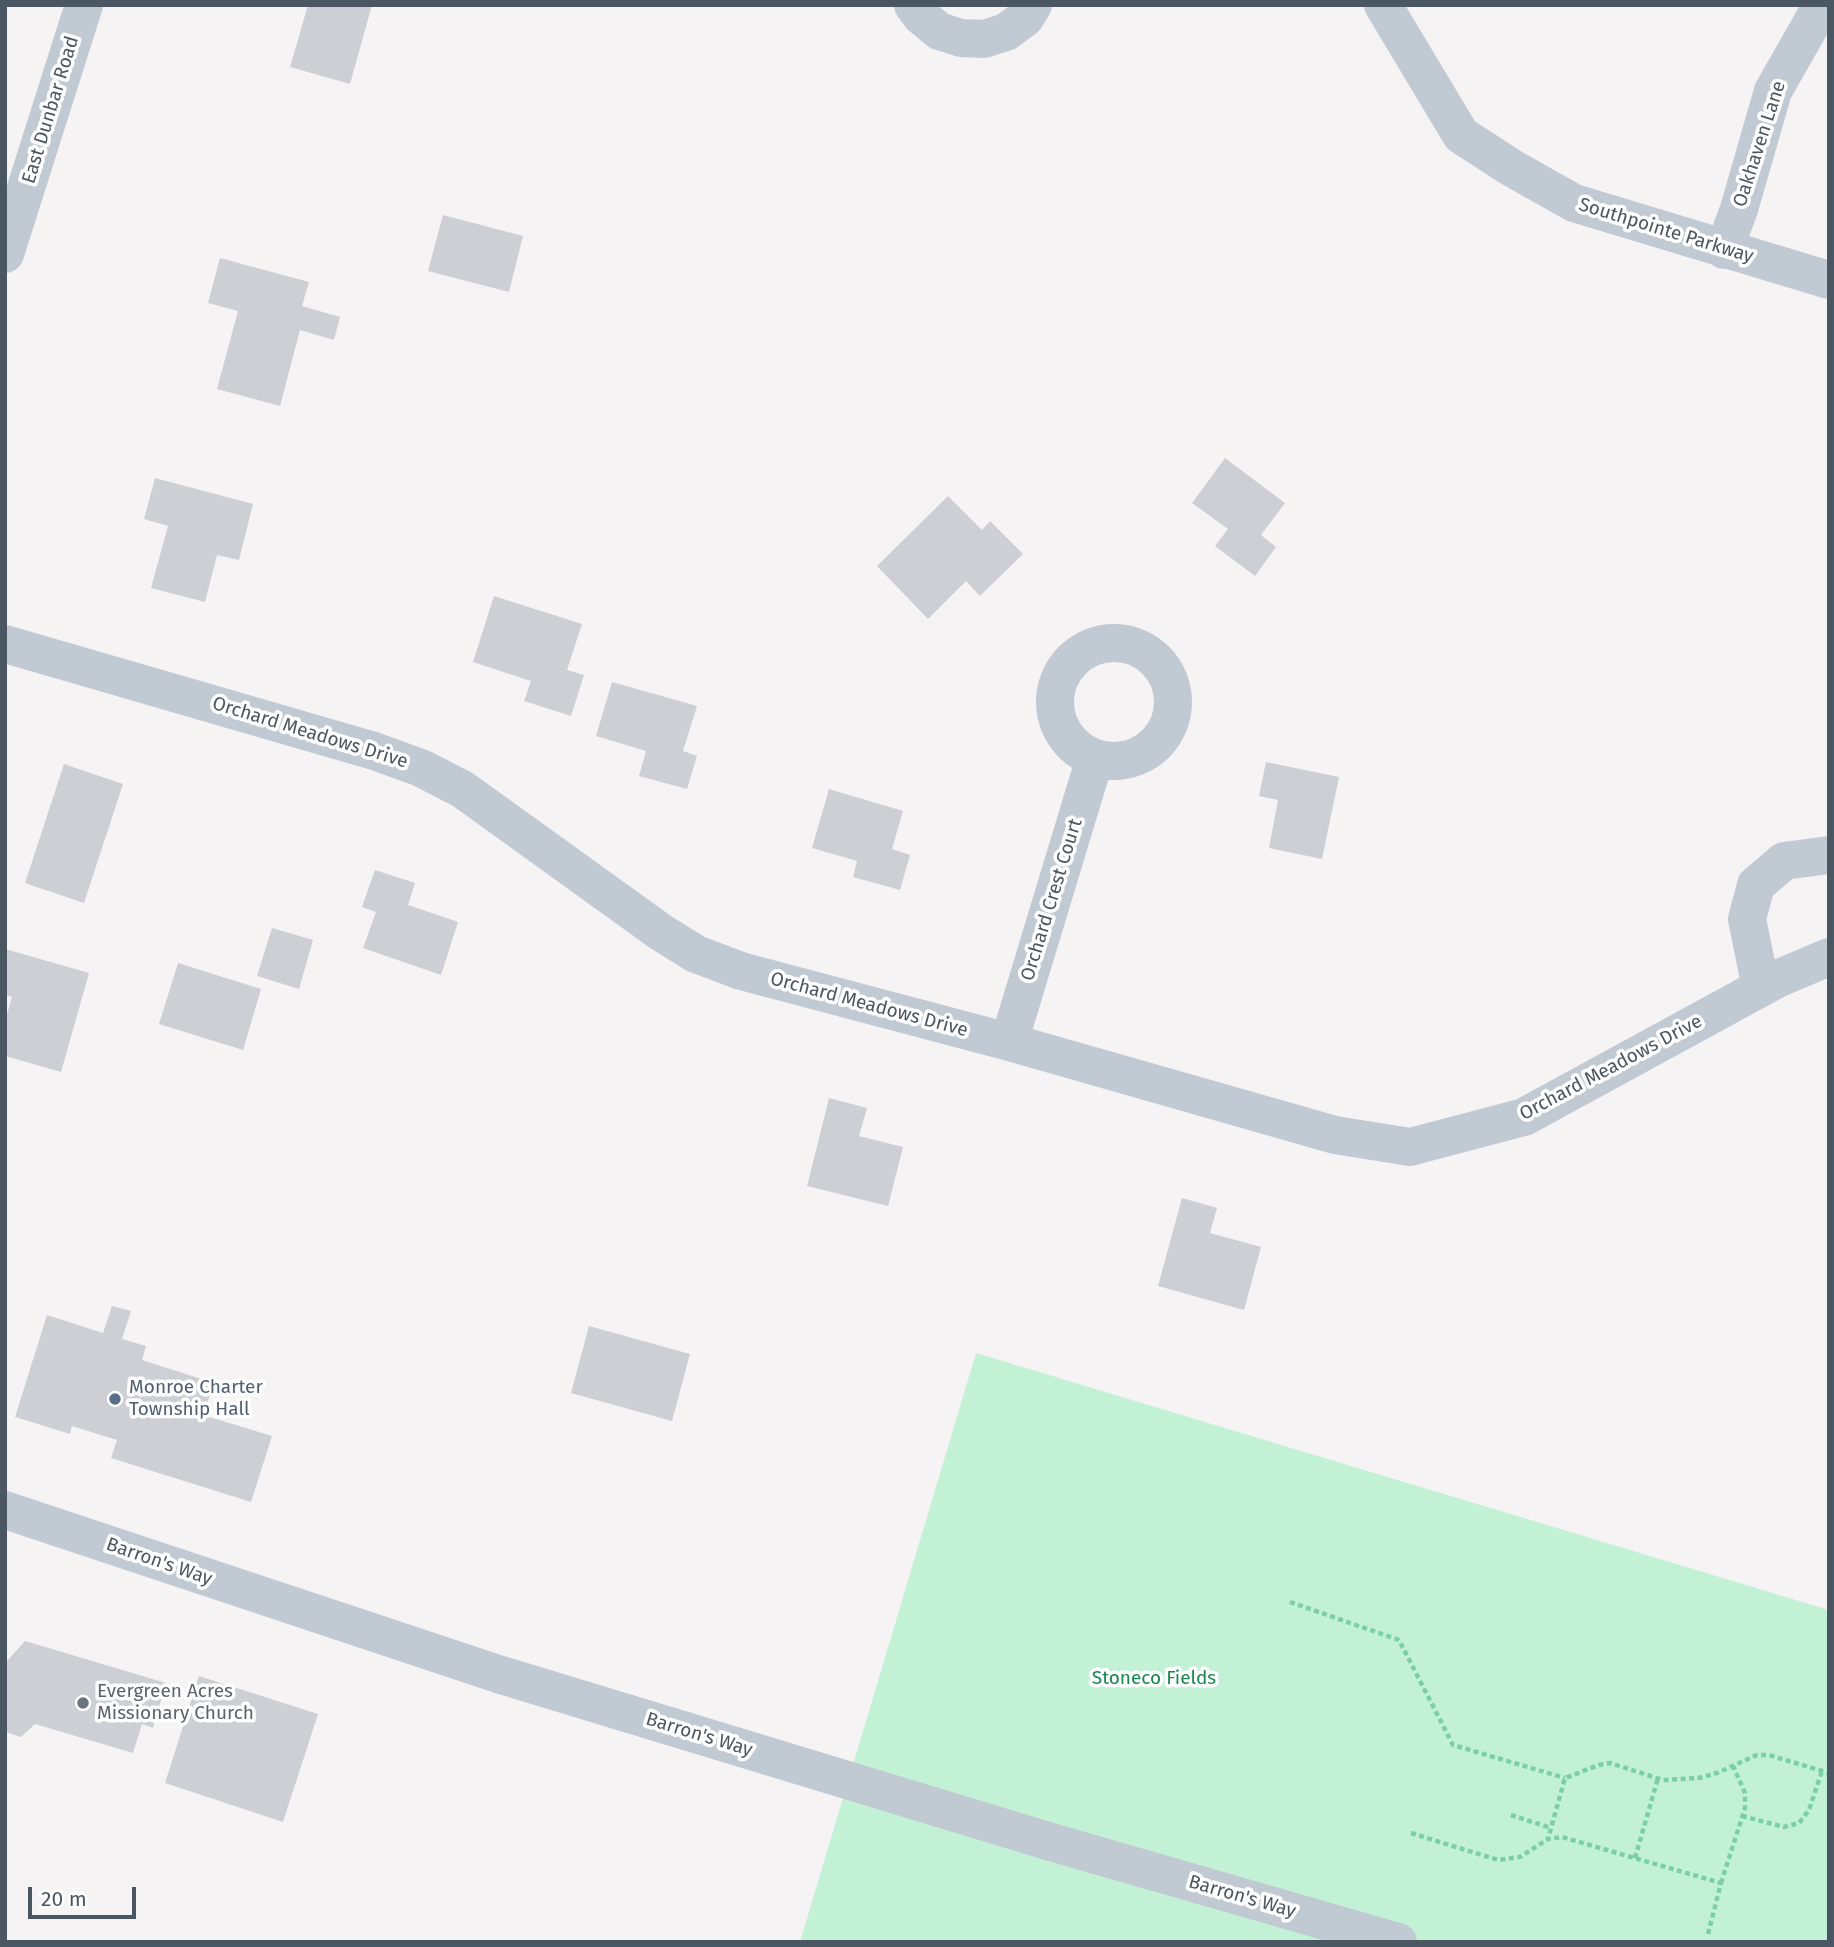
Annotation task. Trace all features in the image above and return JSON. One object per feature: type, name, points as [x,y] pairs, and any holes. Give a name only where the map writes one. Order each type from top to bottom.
[{"type":"street","name":"East Dunbar Road","points":[[5,254],[84,5]]},
{"type":"street","points":[[913,5],[921,16],[939,30],[961,38],[984,38],[1006,32],[1025,18],[1034,5]]},
{"type":"street","name":"Southpointe Parkway","points":[[1383,5],[1461,135],[1512,168],[1574,203],[1829,280]]},
{"type":"street","name":"Oakhaven Lane","points":[[1724,250],[1739,209],[1773,91],[1822,5]]},
{"type":"street","name":"Orchard Meadows Drive","points":[[5,644],[374,751],[421,768],[462,789],[662,933],[696,954],[741,971],[1009,1042],[1335,1135],[1410,1147],[1524,1117],[1761,988],[1829,957]]},
{"type":"street","name":"Orchard Crest Court","points":[[1009,1042],[1095,758]]},
{"type":"street","points":[[1761,988],[1747,919],[1756,885],[1784,861],[1829,855]]},
{"type":"street","name":"Barron's Way","points":[[5,1510],[498,1674],[1051,1842],[1398,1942]]},
{"type":"path","points":[[1290,1602],[1399,1640],[1453,1745],[1564,1778],[1610,1763],[1663,1780],[1699,1778],[1757,1755],[1769,1755],[1829,1773]]},
{"type":"path","points":[[1709,1934],[1721,1883],[1745,1808],[1745,1793],[1733,1766]]},
{"type":"path","points":[[1742,1816],[1784,1827],[1799,1823],[1809,1810],[1822,1771]]},
{"type":"path","points":[[1548,1839],[1564,1778]]},
{"type":"path","points":[[1635,1858],[1658,1778]]},
{"type":"path","points":[[1511,1815],[1551,1828]]},
{"type":"path","points":[[1411,1833],[1498,1860],[1520,1857],[1548,1839],[1562,1837],[1721,1883]]},
{"type":"green space","name":"Stoneco Fields","points":[[976,1353],[1829,1610],[1829,1942],[800,1942]]},
{"type":"building","points":[[308,5],[372,5],[350,84],[290,67]]},
{"type":"building","points":[[443,215],[523,236],[509,292],[428,271]]},
{"type":"building","points":[[220,258],[309,282],[302,306],[340,317],[334,340],[300,330],[280,406],[217,389],[238,311],[208,303]]},
{"type":"building","points":[[1225,458],[1285,503],[1261,535],[1276,547],[1255,576],[1215,546],[1228,529],[1192,503]]},
{"type":"building","points":[[155,478],[253,504],[239,560],[217,555],[205,602],[151,588],[168,526],[144,519]]},
{"type":"building","points":[[948,496],[982,530],[990,521],[1023,554],[980,596],[966,581],[928,619],[877,566]]},
{"type":"building","points":[[494,596],[582,624],[567,670],[584,675],[571,716],[524,701],[531,681],[473,662]]},
{"type":"building","points":[[612,682],[697,706],[683,751],[697,756],[687,789],[639,776],[646,751],[596,736]]},
{"type":"building","points":[[1266,762],[1339,777],[1322,859],[1269,848],[1278,800],[1259,796]]},
{"type":"building","points":[[64,764],[123,784],[84,903],[25,883]]},
{"type":"building","points":[[829,789],[903,811],[892,849],[910,855],[900,890],[853,877],[857,861],[812,848]]},
{"type":"building","points":[[375,870],[415,883],[408,905],[458,922],[441,975],[363,948],[376,912],[362,907]]},
{"type":"building","points":[[272,928],[313,940],[299,989],[257,976]]},
{"type":"building","points":[[5,949],[89,973],[61,1072],[5,1056],[5,1021],[12,997],[5,995]]},
{"type":"building","points":[[178,963],[261,989],[243,1050],[159,1024]]},
{"type":"building","points":[[829,1098],[867,1108],[859,1136],[903,1147],[888,1206],[807,1186]]},
{"type":"building","points":[[1182,1198],[1217,1208],[1210,1233],[1261,1247],[1244,1310],[1158,1286]]},
{"type":"building","name":"Monroe Charter Township Hall","points":[[112,1306],[131,1311],[122,1339],[146,1346],[142,1360],[214,1383],[203,1415],[272,1436],[251,1502],[111,1458],[117,1440],[72,1426],[70,1434],[15,1417],[47,1315],[103,1333]]},
{"type":"building","points":[[589,1326],[690,1354],[672,1421],[571,1393]]},
{"type":"building","name":"Evergreen Acres Missionary Church","points":[[25,1641],[166,1683],[153,1728],[142,1724],[133,1753],[35,1724],[21,1737],[5,1732],[5,1658],[7,1661]]},
{"type":"building","points":[[199,1676],[318,1714],[283,1822],[165,1783]]},
{"type":"place","name":"Monroe Charter Township Hall","points":[[115,1399]]},
{"type":"place","name":"Evergreen Acres Missionary Church","points":[[83,1703]]}]
